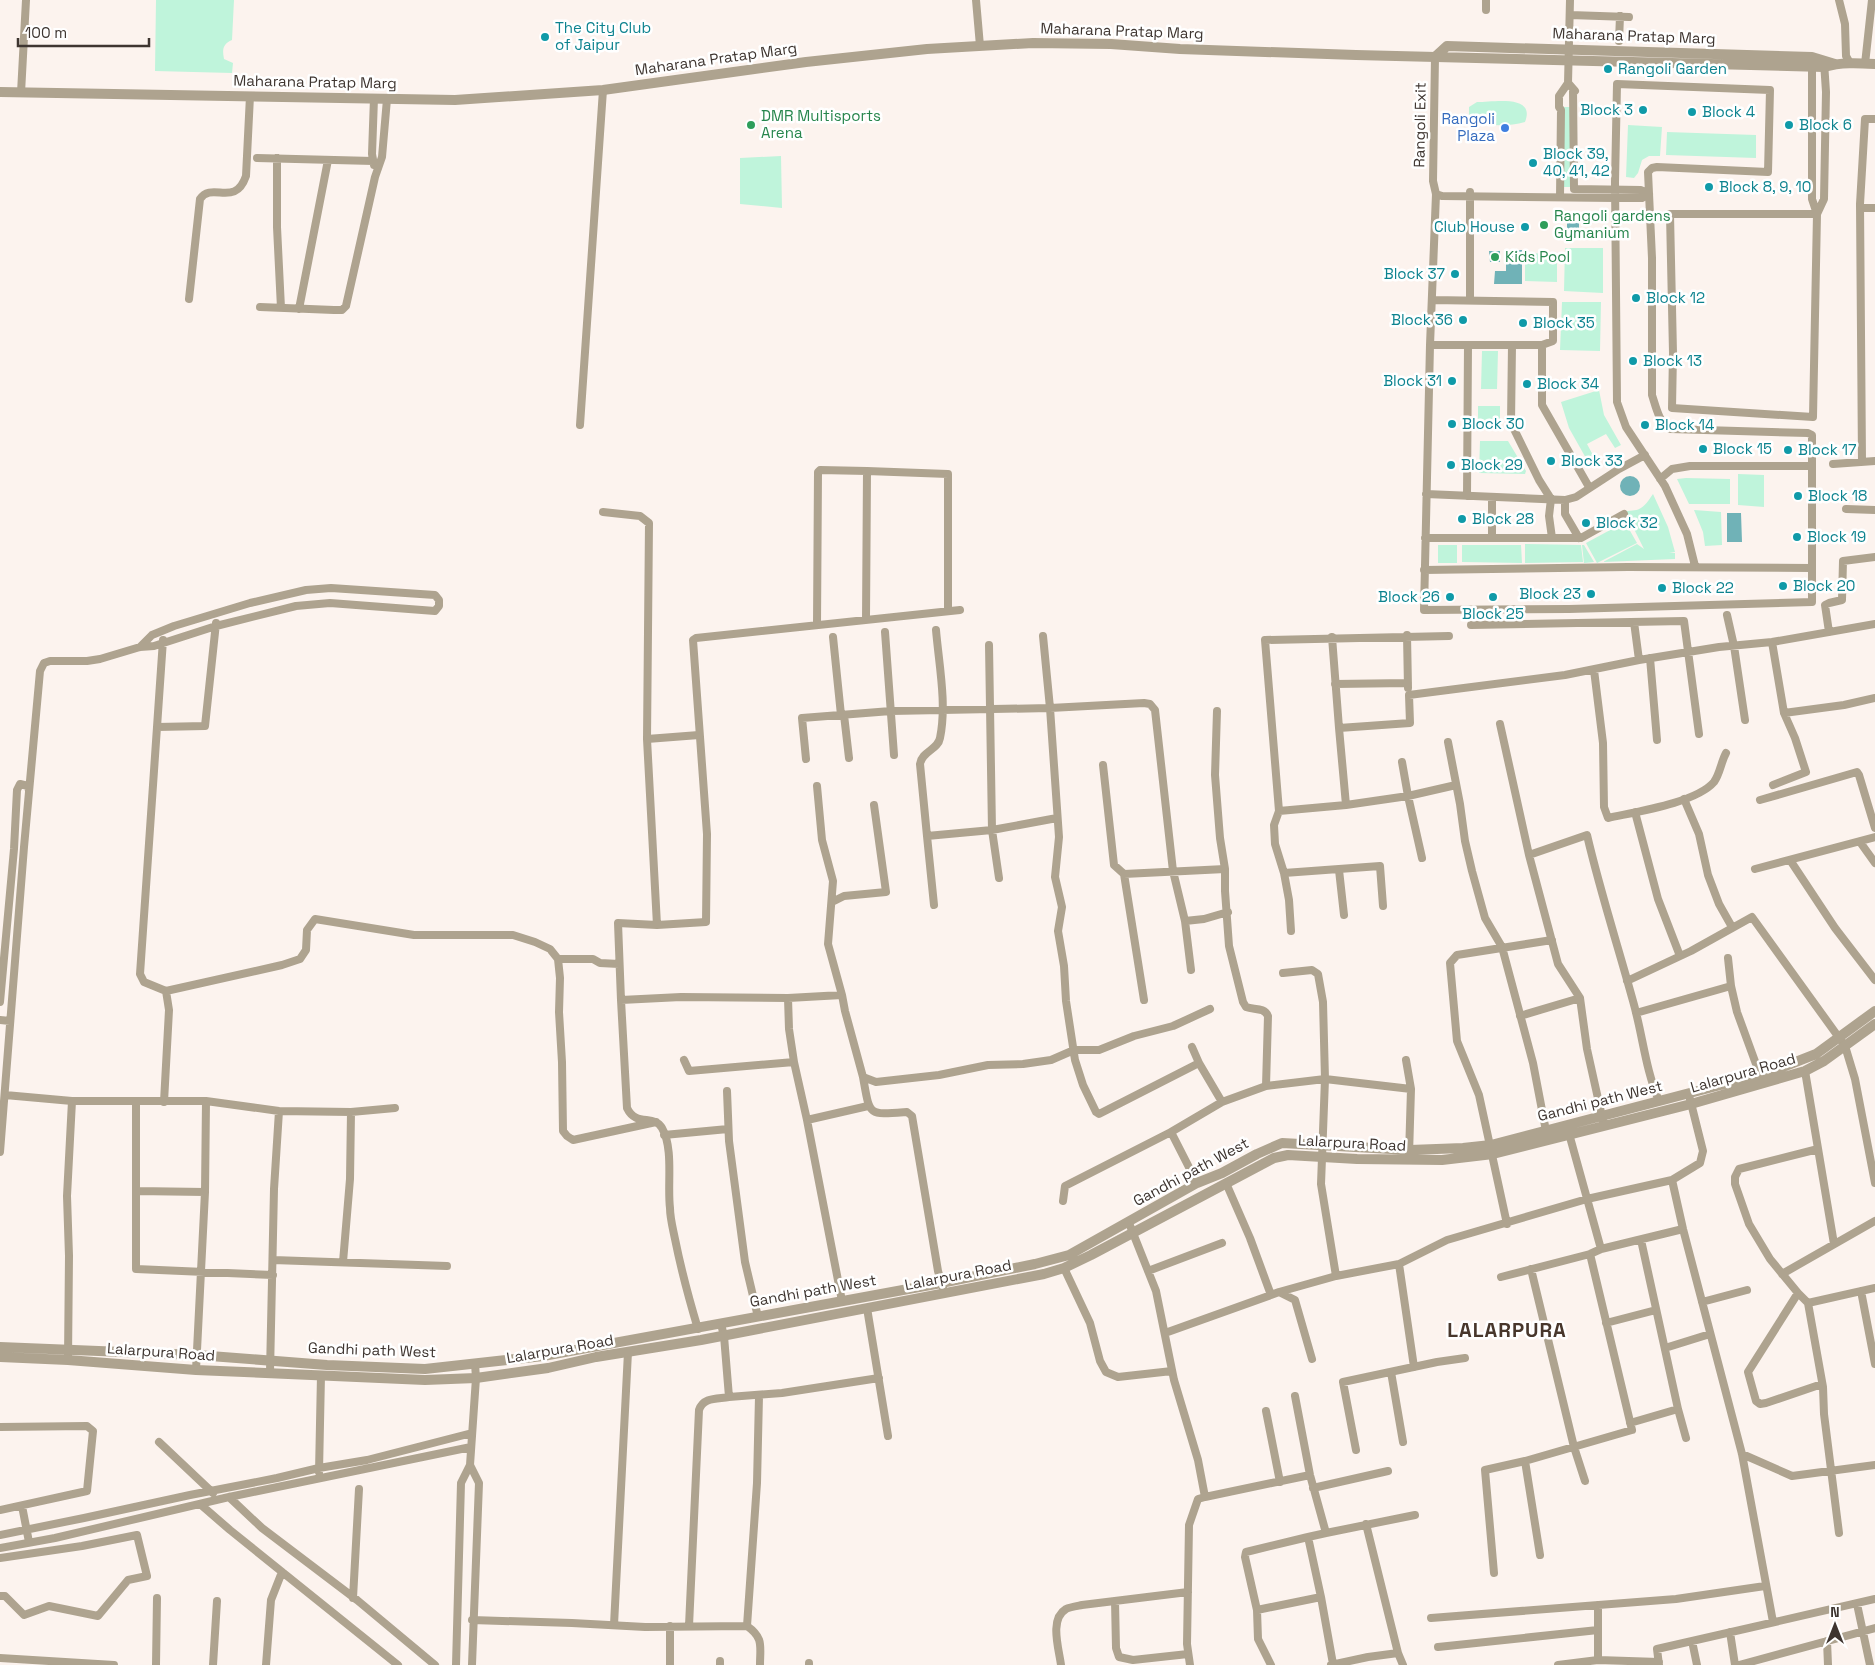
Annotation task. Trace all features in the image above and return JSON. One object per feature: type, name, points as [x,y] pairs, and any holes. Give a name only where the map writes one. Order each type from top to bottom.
[{"type":"street","points":[[21,93],[26,0]]},
{"type":"street","points":[[976,0],[980,46]]},
{"type":"street","points":[[1486,0],[1486,10]]},
{"type":"street","points":[[1570,0],[1569,55],[1573,114],[1574,189],[1642,198],[1649,194]]},
{"type":"street","points":[[1839,0],[1845,24],[1846,56],[1850,63]]},
{"type":"street","points":[[1870,64],[1872,0]]},
{"type":"street","points":[[1570,14],[1629,16]]},
{"type":"street","points":[[1619,41],[1620,16]]},
{"type":"street","name":"Maharana Pratap Marg","points":[[0,92],[455,100],[603,90],[806,62],[927,49],[1033,43],[1111,44],[1180,49],[1435,57],[1569,55],[1870,64]]},
{"type":"street","name":"Rangoli Exit","points":[[1435,57],[1434,181],[1436,194],[1430,345],[1424,610],[1569,609],[1812,602],[1812,568]]},
{"type":"street","points":[[1812,62],[1812,199],[1817,214],[1813,417],[1672,408],[1673,352],[1670,214],[1817,214]]},
{"type":"street","points":[[1817,214],[1824,199],[1828,64]]},
{"type":"street","points":[[1424,570],[1695,566],[1812,568],[1812,435],[1808,433],[1670,429],[1665,427],[1656,410],[1652,395],[1652,258],[1648,172],[1652,168],[1768,172],[1770,90],[1617,84],[1615,194],[1617,402],[1626,428],[1660,479],[1687,534],[1695,566]]},
{"type":"street","points":[[1560,195],[1560,94],[1570,86]]},
{"type":"street","points":[[580,424],[603,90]]},
{"type":"street","points":[[189,299],[200,199],[204,194],[208,193],[238,190],[246,176],[250,96]]},
{"type":"street","points":[[374,98],[373,161],[375,177]]},
{"type":"street","points":[[260,307],[342,310],[346,306],[375,177],[382,157],[387,99]]},
{"type":"street","points":[[1862,462],[1861,208],[1865,118],[1875,119]]},
{"type":"street","points":[[257,158],[373,161]]},
{"type":"street","points":[[277,158],[277,227],[281,308]]},
{"type":"street","points":[[299,309],[328,160]]},
{"type":"street","points":[[1436,194],[1442,192],[1470,194],[1615,194]]},
{"type":"street","points":[[1470,194],[1470,300]]},
{"type":"street","points":[[1861,208],[1875,208]]},
{"type":"street","points":[[1430,345],[1542,345],[1553,341],[1553,302],[1432,300]]},
{"type":"street","points":[[1467,496],[1468,345]]},
{"type":"street","points":[[1512,345],[1511,423],[1550,499],[1552,538]]},
{"type":"street","points":[[1542,345],[1542,405],[1589,487]]},
{"type":"street","points":[[1426,494],[1565,500],[1576,496],[1644,455]]},
{"type":"street","points":[[1833,464],[1875,461]]},
{"type":"street","points":[[1660,479],[1672,469],[1690,466],[1812,466]]},
{"type":"street","points":[[817,626],[818,472],[820,470],[948,474],[948,611]]},
{"type":"street","points":[[866,620],[867,471]]},
{"type":"street","points":[[1492,497],[1492,538]]},
{"type":"street","points":[[1565,500],[1565,514],[1579,538]]},
{"type":"street","points":[[1846,509],[1875,510]]},
{"type":"street","points":[[603,512],[640,516],[649,523],[646,738],[656,925]]},
{"type":"street","points":[[1425,538],[1579,538],[1624,514]]},
{"type":"street","points":[[1829,632],[1825,605],[1842,600],[1843,561],[1875,557]]},
{"type":"street","points":[[0,1152],[2,1105],[29,791],[40,671],[44,663],[50,660],[79,661],[100,659],[140,647],[154,646],[216,626],[291,607],[330,603],[435,611],[439,606],[439,600],[435,595],[331,588],[291,593],[216,613],[163,631],[152,635],[140,647]]},
{"type":"street","points":[[291,593],[291,607]]},
{"type":"street","points":[[250,603],[255,616]]},
{"type":"street","points":[[698,1328],[682,1275],[670,1209],[668,1147],[662,1128],[656,1122],[637,1119],[631,1115],[627,1108],[618,923],[656,925],[706,922],[707,834],[694,640],[696,638],[960,610]]},
{"type":"street","points":[[157,727],[206,726],[216,613]]},
{"type":"street","points":[[1727,615],[1734,646],[1745,720]]},
{"type":"street","points":[[1471,625],[1684,621],[1699,734]]},
{"type":"street","points":[[1634,622],[1638,660]]},
{"type":"street","points":[[1410,695],[1594,670],[1650,658],[1772,642],[1875,624]]},
{"type":"street","points":[[934,905],[920,764],[924,756],[938,745],[940,740],[943,709],[936,630]]},
{"type":"street","points":[[163,631],[140,974],[144,982],[166,991],[282,965],[300,959],[306,950],[306,930],[315,919],[414,935],[513,935],[550,949],[558,959],[563,1131],[573,1140],[656,1122]]},
{"type":"street","points":[[885,632],[894,755]]},
{"type":"street","points":[[1339,728],[1410,723],[1407,635]]},
{"type":"street","points":[[1291,931],[1289,900],[1274,835],[1274,825],[1279,811],[1265,640],[1407,635],[1449,636]]},
{"type":"street","points":[[1044,636],[1059,838],[1055,877],[1062,907],[1058,931],[1075,1060],[1083,1085],[1096,1112],[1099,1114],[1199,1063]]},
{"type":"street","points":[[833,637],[849,758]]},
{"type":"street","points":[[1332,637],[1346,805]]},
{"type":"street","points":[[1772,642],[1784,713],[1795,738],[1806,772],[1773,785]]},
{"type":"street","points":[[989,645],[992,830],[999,878]]},
{"type":"street","points":[[1650,658],[1657,740]]},
{"type":"street","points":[[1594,670],[1603,743],[1604,807],[1608,818],[1662,807],[1693,796],[1713,783],[1726,753]]},
{"type":"street","points":[[1335,684],[1408,683]]},
{"type":"street","points":[[1784,713],[1844,705],[1875,698]]},
{"type":"street","points":[[806,760],[802,718],[943,709],[1050,708],[1144,703],[1153,707],[1155,710],[1173,871],[1185,921],[1191,970]]},
{"type":"street","points":[[1217,711],[1215,775],[1220,838],[1225,869],[1230,946],[1243,1002],[1246,1007],[1262,1010],[1268,1016],[1266,1086]]},
{"type":"street","points":[[1500,724],[1529,855],[1558,964],[1580,998],[1587,1049],[1603,1121]]},
{"type":"street","points":[[646,738],[699,735]]},
{"type":"street","points":[[1448,742],[1465,840],[1485,918],[1502,947],[1533,1063],[1546,1131]]},
{"type":"street","points":[[1402,762],[1422,858]]},
{"type":"street","points":[[1103,765],[1114,865],[1124,874],[1144,1000]]},
{"type":"street","points":[[1760,800],[1856,772],[1859,775],[1875,828]]},
{"type":"street","points":[[0,1002],[18,787],[20,784],[24,784],[28,786],[29,791]]},
{"type":"street","points":[[1279,811],[1346,805],[1408,796],[1456,785]]},
{"type":"street","points":[[817,786],[822,840],[833,881],[828,944],[863,1077],[868,1106],[879,1114],[907,1112],[912,1116],[938,1271],[946,1293]]},
{"type":"street","points":[[1684,799],[1699,834],[1708,875],[1719,904],[1732,927]]},
{"type":"street","points":[[832,902],[844,896],[886,892],[874,805]]},
{"type":"street","points":[[1635,812],[1658,899],[1680,956]]},
{"type":"street","points":[[927,836],[992,830],[1057,818]]},
{"type":"street","points":[[15,831],[26,832]]},
{"type":"street","points":[[1529,855],[1587,835],[1599,886],[1636,1013],[1650,1081],[1659,1101]]},
{"type":"street","points":[[1754,869],[1875,837]]},
{"type":"street","points":[[1860,842],[1875,863]]},
{"type":"street","points":[[14,846],[24,847]]},
{"type":"street","points":[[1790,860],[1835,928],[1875,980]]},
{"type":"street","points":[[1284,873],[1380,866],[1383,906]]},
{"type":"street","points":[[1124,874],[1225,869]]},
{"type":"street","points":[[1338,870],[1344,916]]},
{"type":"street","points":[[1185,921],[1204,919],[1228,912]]},
{"type":"street","points":[[1627,981],[1680,956],[1752,917],[1843,1042],[1855,1079],[1875,1183]]},
{"type":"street","points":[[1508,1224],[1479,1095],[1457,1041],[1450,963],[1457,955],[1552,940]]},
{"type":"street","points":[[1728,958],[1736,1012],[1760,1075]]},
{"type":"street","points":[[558,959],[593,959],[600,963],[619,964]]},
{"type":"street","points":[[1283,973],[1312,970],[1318,974],[1323,1002],[1325,1079],[1321,1184],[1336,1276]]},
{"type":"street","points":[[1,985],[13,986]]},
{"type":"street","points":[[1636,1013],[1731,986]]},
{"type":"street","points":[[164,1102],[169,1010],[166,991]]},
{"type":"street","points":[[621,1000],[681,997],[788,998],[842,996]]},
{"type":"street","points":[[788,998],[788,1029],[842,1301]]},
{"type":"street","points":[[1520,1016],[1580,998]]},
{"type":"street","points":[[863,1077],[876,1082],[939,1075],[988,1065],[1023,1064],[1051,1060],[1074,1050],[1099,1050],[1134,1036],[1173,1026],[1210,1009]]},
{"type":"street","points":[[1165,1333],[1275,1294],[1336,1276],[1399,1264],[1447,1240],[1508,1224],[1587,1199],[1672,1180],[1700,1163],[1703,1151],[1690,1099],[1797,1063],[1843,1042],[1875,1011]]},
{"type":"street","points":[[0,1020],[10,1021]]},
{"type":"street","name":"Lalarpura Road","points":[[1603,1121],[1805,1071],[1824,1061],[1843,1042],[1875,1024]]},
{"type":"street","points":[[1192,1047],[1199,1063],[1222,1102]]},
{"type":"street","points":[[684,1060],[689,1070],[794,1062]]},
{"type":"street","points":[[1406,1060],[1411,1089],[1409,1156]]},
{"type":"street","points":[[1805,1071],[1834,1244]]},
{"type":"street","points":[[1063,1201],[1065,1186],[1171,1132],[1222,1102],[1266,1086],[1325,1079],[1411,1089]]},
{"type":"street","points":[[4,1090],[72,1101],[206,1101],[279,1111],[351,1112],[395,1108]]},
{"type":"street","points":[[727,1091],[728,1129],[745,1262],[758,1317]]},
{"type":"street","name":"Gandhi path West","points":[[0,1347],[197,1355],[425,1369],[544,1356],[941,1283],[1035,1264],[1069,1255],[1131,1227],[1197,1183],[1282,1144],[1323,1145],[1409,1156],[1464,1148],[1492,1150],[1546,1131],[1568,1130],[1603,1121],[1659,1101],[1690,1099]]},
{"type":"street","points":[[68,1360],[69,1256],[67,1196],[72,1101]]},
{"type":"street","points":[[136,1101],[136,1269],[200,1270],[273,1275]]},
{"type":"street","points":[[196,1370],[206,1101]]},
{"type":"street","points":[[807,1120],[868,1106]]},
{"type":"street","points":[[270,1372],[274,1189],[279,1111]]},
{"type":"street","points":[[343,1262],[350,1179],[351,1112]]},
{"type":"street","points":[[664,1135],[728,1129]]},
{"type":"street","points":[[1492,1150],[1568,1130],[1601,1249]]},
{"type":"street","points":[[1171,1132],[1197,1183]]},
{"type":"street","points":[[1818,1149],[1739,1169],[1735,1177],[1735,1184],[1749,1224],[1770,1259],[1808,1303],[1822,1384],[1840,1533]]},
{"type":"street","name":"Lalarpura Road","points":[[0,1357],[68,1360],[196,1370],[425,1380],[476,1378],[548,1368],[1044,1274],[1064,1268],[1131,1227],[1226,1183],[1274,1158],[1288,1155],[1357,1160],[1409,1156]]},
{"type":"street","points":[[1672,1180],[1742,1454],[1773,1622]]},
{"type":"street","points":[[1226,1183],[1275,1294],[1295,1300],[1312,1358]]},
{"type":"street","points":[[136,1191],[204,1192]]},
{"type":"street","points":[[1782,1274],[1875,1221]]},
{"type":"street","points":[[1131,1227],[1156,1291],[1172,1371],[1198,1460],[1205,1497]]},
{"type":"street","points":[[1500,1277],[1683,1229]]},
{"type":"street","points":[[1641,1240],[1686,1438]]},
{"type":"street","points":[[1148,1271],[1222,1243]]},
{"type":"street","points":[[1494,1573],[1485,1470],[1525,1461],[1632,1430],[1590,1254]]},
{"type":"street","points":[[273,1260],[447,1266]]},
{"type":"street","points":[[1399,1264],[1414,1367]]},
{"type":"street","points":[[1064,1268],[1090,1324],[1100,1361],[1106,1372],[1118,1377],[1172,1371]]},
{"type":"street","points":[[1531,1269],[1574,1447],[1585,1481]]},
{"type":"street","points":[[1808,1303],[1875,1288]]},
{"type":"street","points":[[1702,1302],[1747,1290]]},
{"type":"street","points":[[1861,1291],[1875,1364]]},
{"type":"street","points":[[1798,1293],[1748,1372],[1752,1388],[1756,1401],[1760,1404],[1822,1384]]},
{"type":"street","points":[[868,1308],[888,1436]]},
{"type":"street","points":[[1606,1323],[1656,1310]]},
{"type":"street","points":[[721,1324],[724,1336],[729,1397]]},
{"type":"street","points":[[1665,1348],[1710,1334]]},
{"type":"street","points":[[614,1625],[628,1352]]},
{"type":"street","points":[[1356,1450],[1343,1382],[1465,1358]]},
{"type":"street","points":[[456,1665],[461,1484],[470,1466],[476,1378],[475,1364]]},
{"type":"street","points":[[1391,1372],[1403,1442]]},
{"type":"street","points":[[319,1479],[320,1374]]},
{"type":"street","points":[[689,1626],[701,1404],[705,1400],[759,1396],[879,1378]]},
{"type":"street","points":[[748,1626],[757,1483],[759,1396]]},
{"type":"street","points":[[1295,1396],[1310,1475],[1326,1533]]},
{"type":"street","points":[[1630,1422],[1678,1409]]},
{"type":"street","points":[[1266,1411],[1280,1482]]},
{"type":"street","points":[[0,1427],[87,1426],[93,1430],[87,1491],[0,1510]]},
{"type":"street","points":[[0,1535],[319,1468],[367,1460],[472,1433]]},
{"type":"street","points":[[159,1442],[220,1499]]},
{"type":"street","points":[[0,1548],[229,1497],[471,1447]]},
{"type":"street","points":[[1742,1454],[1792,1476],[1875,1465]]},
{"type":"street","points":[[1525,1461],[1540,1555]]},
{"type":"street","points":[[470,1466],[479,1483],[472,1620],[472,1665]]},
{"type":"street","points":[[1313,1488],[1388,1471]]},
{"type":"street","points":[[1190,1665],[1188,1654],[1189,1524],[1198,1499],[1310,1475]]},
{"type":"street","points":[[353,1598],[359,1489]]},
{"type":"street","points":[[229,1497],[262,1528],[353,1598],[435,1665]]},
{"type":"street","points":[[200,1504],[398,1665]]},
{"type":"street","points":[[22,1506],[29,1542]]},
{"type":"street","points":[[135,1507],[138,1518]]},
{"type":"street","points":[[1271,1665],[1258,1639],[1257,1610],[1245,1557],[1246,1552],[1366,1524],[1415,1515]]},
{"type":"street","points":[[67,1522],[82,1546]]},
{"type":"street","points":[[1366,1524],[1398,1653],[1403,1665]]},
{"type":"street","points":[[0,1558],[82,1546],[138,1535],[147,1576],[128,1580],[98,1616],[49,1606],[24,1615],[5,1596],[0,1596]]},
{"type":"street","points":[[1308,1538],[1321,1597],[1332,1665],[1346,1664],[1368,1657],[1398,1653]]},
{"type":"street","points":[[266,1665],[271,1600],[282,1572]]},
{"type":"street","points":[[1431,1618],[1676,1599],[1766,1586]]},
{"type":"street","points":[[1061,1665],[1057,1627],[1058,1617],[1066,1609],[1082,1605],[1188,1592]]},
{"type":"street","points":[[1257,1610],[1321,1597]]},
{"type":"street","points":[[156,1665],[157,1598]]},
{"type":"street","points":[[1558,1665],[1594,1662],[1659,1664],[1657,1649],[1875,1600]]},
{"type":"street","points":[[213,1665],[216,1601]]},
{"type":"street","points":[[1114,1602],[1116,1648],[1119,1657],[1133,1660],[1188,1654]]},
{"type":"street","points":[[1857,1604],[1870,1665]]},
{"type":"street","points":[[1594,1662],[1598,1630],[1598,1605]]},
{"type":"street","points":[[472,1620],[614,1625],[748,1626],[757,1634],[760,1643],[760,1665]]},
{"type":"street","points":[[670,1626],[670,1665]]},
{"type":"street","points":[[1730,1632],[1737,1665],[1875,1628]]},
{"type":"street","points":[[1438,1647],[1598,1630]]},
{"type":"street","points":[[1692,1641],[1697,1665]]},
{"type":"street","points":[[1827,1641],[1828,1665]]},
{"type":"street","points":[[0,1658],[114,1665]]},
{"type":"green space","points":[[156,0],[234,0],[232,40],[225,45],[223,52],[224,59],[233,63],[232,73],[155,71]]},
{"type":"green space","points":[[1503,101],[1519,103],[1525,107],[1527,113],[1525,122],[1505,125],[1472,123],[1469,118],[1469,107],[1477,102]]},
{"type":"green space","points":[[1564,107],[1570,107],[1570,187],[1564,187]]},
{"type":"green space","points":[[1628,125],[1662,127],[1660,156],[1649,156],[1642,160],[1638,173],[1634,178],[1626,177]]},
{"type":"green space","points":[[1667,132],[1756,135],[1756,158],[1666,155]]},
{"type":"green space","points":[[781,156],[782,208],[740,204],[740,158]]},
{"type":"green space","points":[[1565,248],[1603,248],[1603,293],[1564,291]]},
{"type":"green space","points":[[1525,253],[1557,254],[1557,282],[1525,281]]},
{"type":"green space","points":[[1562,302],[1601,302],[1600,351],[1560,350]]},
{"type":"green space","points":[[1482,351],[1498,351],[1497,389],[1481,389]]},
{"type":"green space","points":[[1599,390],[1604,415],[1621,445],[1615,448],[1606,434],[1587,444],[1594,457],[1587,460],[1569,428],[1561,402]]},
{"type":"green space","points":[[1478,406],[1500,406],[1500,426],[1478,426]]},
{"type":"green space","points":[[1480,441],[1508,441],[1526,471],[1525,474],[1479,473]]},
{"type":"green space","points":[[1738,474],[1764,475],[1764,507],[1738,505]]},
{"type":"green space","points":[[1677,479],[1730,479],[1730,504],[1689,504]]},
{"type":"green space","points":[[1653,494],[1668,527],[1675,552],[1669,552],[1675,553],[1675,559],[1603,562],[1637,544],[1644,549],[1625,511],[1639,509]]},
{"type":"green space","points":[[1694,510],[1721,512],[1722,545],[1705,546],[1703,532]]},
{"type":"green space","points":[[1625,522],[1637,543],[1597,563],[1586,543]]},
{"type":"green space","points":[[1525,544],[1581,545],[1583,562],[1525,563]]},
{"type":"green space","points":[[1438,545],[1457,545],[1457,563],[1438,563]]},
{"type":"green space","points":[[1462,545],[1521,545],[1522,563],[1462,562]]},
{"type":"green space","points":[[1582,545],[1584,545],[1594,562],[1584,563]]},
{"type":"water","points":[[1567,219],[1579,219],[1579,238],[1567,238]]},
{"type":"water","points":[[1506,250],[1522,250],[1522,284],[1494,284],[1495,271],[1506,271]]},
{"type":"water","name":"Kids Pool","points":[[1489,251],[1500,251],[1500,262],[1490,262]]},
{"type":"water","points":[[1630,476],[1637,479],[1640,486],[1637,493],[1630,496],[1623,493],[1620,486],[1623,479]]},
{"type":"water","points":[[1727,513],[1741,513],[1742,542],[1727,542]]},
{"type":"place","name":"The City Club of Jaipur","points":[[545,37]]},
{"type":"place","name":"Rangoli Garden","points":[[1608,69]]},
{"type":"place","name":"Block 3","points":[[1643,110]]},
{"type":"place","name":"Block 4","points":[[1692,112]]},
{"type":"place","name":"DMR Multisports Arena","points":[[751,125]]},
{"type":"place","name":"Block 6","points":[[1789,125]]},
{"type":"place","name":"Rangoli Plaza","points":[[1505,128]]},
{"type":"place","name":"Block 39, 40, 41, 42","points":[[1533,163]]},
{"type":"place","name":"Block 8, 9, 10","points":[[1709,187]]},
{"type":"place","name":"Rangoli gardens Gymanium","points":[[1544,225]]},
{"type":"place","name":"Club House","points":[[1525,227]]},
{"type":"place","name":"Kids Pool","points":[[1495,257]]},
{"type":"place","name":"Block 37","points":[[1455,274]]},
{"type":"place","name":"Block 12","points":[[1636,298]]},
{"type":"place","name":"Block 36","points":[[1463,320]]},
{"type":"place","name":"Block 35","points":[[1523,323]]},
{"type":"place","name":"Block 13","points":[[1633,361]]},
{"type":"place","name":"Block 31","points":[[1452,381]]},
{"type":"place","name":"Block 34","points":[[1527,384]]},
{"type":"place","name":"Block 30","points":[[1452,424]]},
{"type":"place","name":"Block 14","points":[[1645,425]]},
{"type":"place","name":"Block 15","points":[[1703,449]]},
{"type":"place","name":"Block 17","points":[[1788,450]]},
{"type":"place","name":"Block 33","points":[[1551,461]]},
{"type":"place","name":"Block 29","points":[[1451,465]]},
{"type":"place","name":"Block 18","points":[[1798,496]]},
{"type":"place","name":"Block 28","points":[[1462,519]]},
{"type":"place","name":"Block 32","points":[[1586,523]]},
{"type":"place","name":"Block 19","points":[[1797,537]]},
{"type":"place","name":"Block 20","points":[[1783,586]]},
{"type":"place","name":"Block 22","points":[[1662,588]]},
{"type":"place","name":"Block 23","points":[[1591,594]]},
{"type":"place","name":"Block 26","points":[[1450,597]]},
{"type":"place","name":"Block 25","points":[[1493,597]]},
{"type":"district","name":"LALARPURA","points":[[1507,1330]]}]
